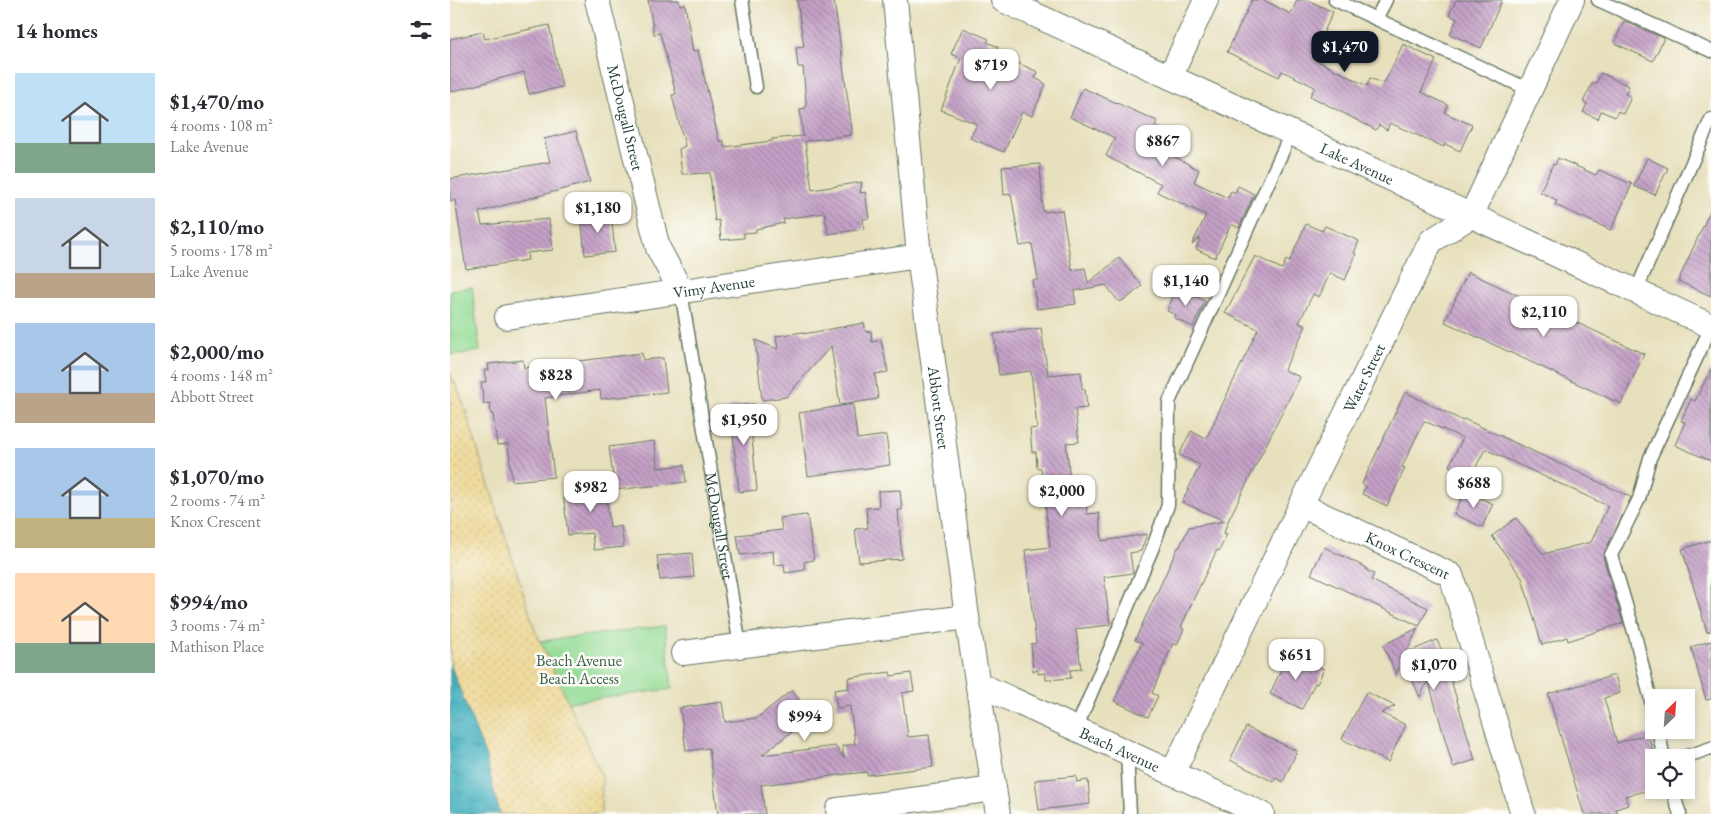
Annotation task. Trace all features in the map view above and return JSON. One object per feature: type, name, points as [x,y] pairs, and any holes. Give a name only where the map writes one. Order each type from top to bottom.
[{"type":"street","name":"McDougall Street","points":[[596,0],[658,248],[680,291]]},
{"type":"street","name":"Abbott Street","points":[[895,0],[919,256],[967,617],[998,814]]},
{"type":"street","name":"Lake Avenue","points":[[1003,0],[1711,326]]},
{"type":"street","points":[[1170,77],[1206,0]]},
{"type":"street","points":[[1471,216],[1572,0]]},
{"type":"street","name":"Water Street","points":[[1173,772],[1301,505],[1432,242],[1471,216]]},
{"type":"street","name":"Vimy Avenue","points":[[507,317],[919,256]]},
{"type":"street","name":"Knox Crescent","points":[[1301,505],[1451,575],[1523,814]]},
{"type":"street","points":[[683,653],[967,617]]},
{"type":"street","name":"Beach Avenue","points":[[978,684],[1262,814]]},
{"type":"street","points":[[838,810],[994,789]]},
{"type":"lane","points":[[742,0],[756,87]]},
{"type":"lane","points":[[1335,0],[1530,90]]},
{"type":"lane","points":[[1376,19],[1386,0]]},
{"type":"lane","points":[[1598,0],[1711,52]]},
{"type":"lane","points":[[1636,291],[1711,119]]},
{"type":"lane","points":[[1076,729],[1153,547],[1168,505],[1169,402],[1291,132]]},
{"type":"lane","name":"McDougall Street","points":[[680,291],[740,646]]},
{"type":"lane","points":[[1648,689],[1635,634],[1611,555],[1639,499],[1650,458],[1711,326]]},
{"type":"lane","points":[[1695,754],[1711,748]]},
{"type":"lane","points":[[1127,752],[1130,814]]},
{"type":"lane","points":[[1675,799],[1680,814]]},
{"type":"green space","points":[[472,287],[480,351],[450,355],[450,290]]},
{"type":"green space","name":"Beach Avenue Beach Access","points":[[665,626],[672,689],[547,705],[524,643]]},
{"type":"sand","points":[[450,373],[460,394],[535,630],[602,776],[601,814],[500,814],[485,755],[450,664]]},
{"type":"water","points":[[450,664],[485,755],[500,814],[450,814]]},
{"type":"building","points":[[648,0],[679,0],[680,5],[685,4],[693,52],[698,50],[719,141],[724,141],[724,147],[803,136],[800,109],[806,108],[806,101],[803,67],[798,67],[796,48],[804,47],[797,0],[834,0],[852,130],[851,135],[805,141],[812,190],[862,182],[860,193],[865,192],[869,218],[863,219],[864,229],[828,234],[825,213],[783,219],[784,223],[756,229],[756,232],[744,233],[744,238],[721,240],[719,220],[715,221],[710,173],[682,174],[679,149],[685,146],[672,95],[676,94],[660,33],[654,34]]},
{"type":"building","points":[[1252,0],[1263,0],[1291,14],[1297,0],[1308,0],[1333,12],[1312,58],[1367,86],[1370,78],[1384,84],[1403,44],[1436,60],[1421,92],[1448,105],[1445,113],[1472,125],[1460,151],[1445,144],[1444,147],[1390,123],[1387,130],[1379,125],[1376,130],[1310,96],[1315,87],[1282,71],[1279,77],[1227,52]]},
{"type":"building","points":[[1456,0],[1502,0],[1481,48],[1450,34],[1457,19],[1449,15]]},
{"type":"building","points":[[1624,21],[1664,38],[1653,61],[1614,43]]},
{"type":"building","points":[[549,25],[562,87],[529,94],[524,72],[450,92],[450,39],[483,32],[485,39]]},
{"type":"building","points":[[963,28],[989,39],[987,42],[998,47],[995,53],[1038,72],[1035,78],[1046,84],[1032,116],[1022,112],[1004,152],[970,138],[977,124],[941,110],[961,58],[951,54]]},
{"type":"building","points":[[1601,73],[1629,86],[1625,94],[1631,97],[1623,114],[1618,111],[1615,117],[1601,111],[1598,119],[1583,112],[1587,104],[1583,102],[1593,82],[1596,83]]},
{"type":"building","points":[[1083,88],[1157,121],[1155,126],[1164,131],[1157,147],[1199,170],[1194,182],[1228,198],[1231,191],[1235,193],[1238,186],[1254,194],[1239,228],[1231,224],[1215,258],[1196,249],[1200,238],[1192,245],[1206,215],[1157,192],[1161,184],[1106,156],[1115,138],[1070,117]]},
{"type":"building","points":[[576,131],[590,182],[479,212],[482,225],[549,219],[553,250],[527,253],[528,260],[466,269],[455,200],[450,201],[450,179],[550,162],[544,139]]},
{"type":"building","points":[[1558,158],[1596,175],[1599,170],[1632,184],[1611,230],[1555,205],[1557,200],[1540,192],[1553,164],[1555,165]]},
{"type":"building","points":[[1647,158],[1668,168],[1655,195],[1634,186]]},
{"type":"building","points":[[1040,164],[1043,212],[1062,210],[1072,270],[1085,268],[1088,283],[1119,258],[1142,286],[1126,299],[1119,302],[1106,285],[1074,291],[1076,304],[1037,309],[1032,280],[1038,280],[1032,244],[1020,246],[1011,194],[1004,195],[1002,167]]},
{"type":"building","points":[[1711,209],[1711,296],[1678,281]]},
{"type":"building","points":[[611,213],[615,252],[585,255],[581,216]]},
{"type":"building","points":[[1306,224],[1322,231],[1325,226],[1359,241],[1354,253],[1356,254],[1345,280],[1330,273],[1319,297],[1313,294],[1299,323],[1306,326],[1284,370],[1300,377],[1228,521],[1224,533],[1227,534],[1219,551],[1217,550],[1194,598],[1181,627],[1184,629],[1177,645],[1173,643],[1152,693],[1158,696],[1148,717],[1114,701],[1142,643],[1135,640],[1189,527],[1225,521],[1182,502],[1200,465],[1179,455],[1191,431],[1206,439],[1258,329],[1225,313],[1255,256],[1282,269],[1286,260],[1289,262]]},
{"type":"building","points":[[1468,272],[1644,354],[1621,404],[1445,322]]},
{"type":"building","points":[[1177,288],[1205,301],[1193,327],[1174,318],[1176,315],[1167,311]]},
{"type":"building","points":[[864,323],[866,332],[871,331],[872,342],[881,340],[888,372],[875,374],[878,399],[840,405],[831,346],[786,397],[762,400],[755,340],[778,349],[776,336],[803,332],[803,334]]},
{"type":"building","points":[[1041,328],[1048,375],[1081,372],[1082,389],[1085,389],[1087,408],[1075,409],[1079,442],[1066,443],[1071,490],[1085,488],[1087,514],[1099,513],[1102,541],[1147,534],[1141,551],[1130,553],[1133,573],[1104,577],[1110,625],[1076,629],[1081,669],[1070,670],[1071,678],[1046,680],[1045,673],[1038,674],[1038,670],[1033,671],[1031,644],[1036,643],[1025,550],[1050,547],[1041,468],[1037,468],[1036,452],[1032,452],[1030,429],[1037,428],[1031,371],[999,375],[994,334]]},
{"type":"building","points":[[642,353],[643,360],[663,358],[667,392],[601,399],[600,390],[545,398],[554,477],[512,481],[508,444],[497,445],[490,403],[484,404],[481,382],[486,382],[484,370],[489,370],[488,364],[523,360],[524,368]]},
{"type":"building","points":[[1711,369],[1711,461],[1675,445],[1685,422],[1681,421],[1691,399],[1695,401]]},
{"type":"building","points":[[1405,392],[1463,421],[1464,419],[1631,497],[1603,557],[1623,623],[1568,641],[1567,637],[1542,645],[1522,578],[1492,536],[1516,518],[1543,554],[1591,542],[1608,506],[1485,449],[1471,477],[1449,466],[1463,438],[1424,421],[1402,467],[1405,468],[1387,506],[1362,494],[1366,486],[1362,484]]},
{"type":"building","points":[[754,404],[756,427],[751,428],[757,490],[739,492],[730,407]]},
{"type":"building","points":[[853,404],[857,439],[886,435],[890,465],[808,476],[799,413]]},
{"type":"building","points":[[654,441],[658,468],[684,465],[686,482],[615,490],[609,447]]},
{"type":"building","points":[[604,478],[610,528],[621,526],[624,547],[594,550],[592,533],[568,535],[562,483]]},
{"type":"building","points":[[900,490],[902,510],[898,510],[902,559],[859,562],[855,529],[868,528],[866,508],[879,507],[878,491]]},
{"type":"building","points":[[1465,491],[1493,504],[1482,527],[1454,514]]},
{"type":"building","points":[[807,515],[814,560],[804,562],[805,570],[785,573],[784,564],[774,565],[773,551],[740,555],[737,535],[782,530],[780,518]]},
{"type":"building","points":[[1711,540],[1711,631],[1707,632],[1682,549]]},
{"type":"building","points":[[1324,547],[1367,568],[1366,570],[1374,574],[1371,580],[1428,608],[1419,626],[1311,574]]},
{"type":"building","points":[[692,553],[694,577],[660,580],[657,556]]},
{"type":"building","points":[[1418,628],[1406,653],[1437,640],[1444,656],[1441,658],[1450,677],[1475,760],[1453,767],[1428,680],[1420,697],[1403,659],[1396,674],[1383,645]]},
{"type":"building","points":[[1711,641],[1711,699],[1706,700],[1691,647]]},
{"type":"building","points":[[1289,652],[1324,669],[1302,709],[1270,694]]},
{"type":"building","points":[[890,672],[891,676],[911,673],[914,691],[902,693],[908,737],[929,735],[933,767],[867,775],[867,772],[847,774],[761,785],[765,814],[718,814],[709,748],[686,751],[680,708],[722,702],[725,722],[757,718],[792,690],[812,716],[762,755],[835,746],[844,758],[842,746],[855,744],[850,706],[837,708],[834,690],[849,688],[848,678]]},
{"type":"building","points":[[1615,675],[1620,693],[1604,698],[1617,743],[1645,735],[1645,739],[1650,739],[1652,749],[1645,749],[1645,791],[1625,796],[1628,805],[1616,809],[1617,814],[1584,814],[1548,694]]},
{"type":"building","points":[[1366,692],[1395,706],[1381,713],[1406,725],[1388,762],[1342,739]]},
{"type":"building","points":[[1246,727],[1297,751],[1283,782],[1276,778],[1274,782],[1230,760]]},
{"type":"building","points":[[1076,776],[1077,782],[1088,780],[1090,804],[1039,810],[1035,780]]}]
